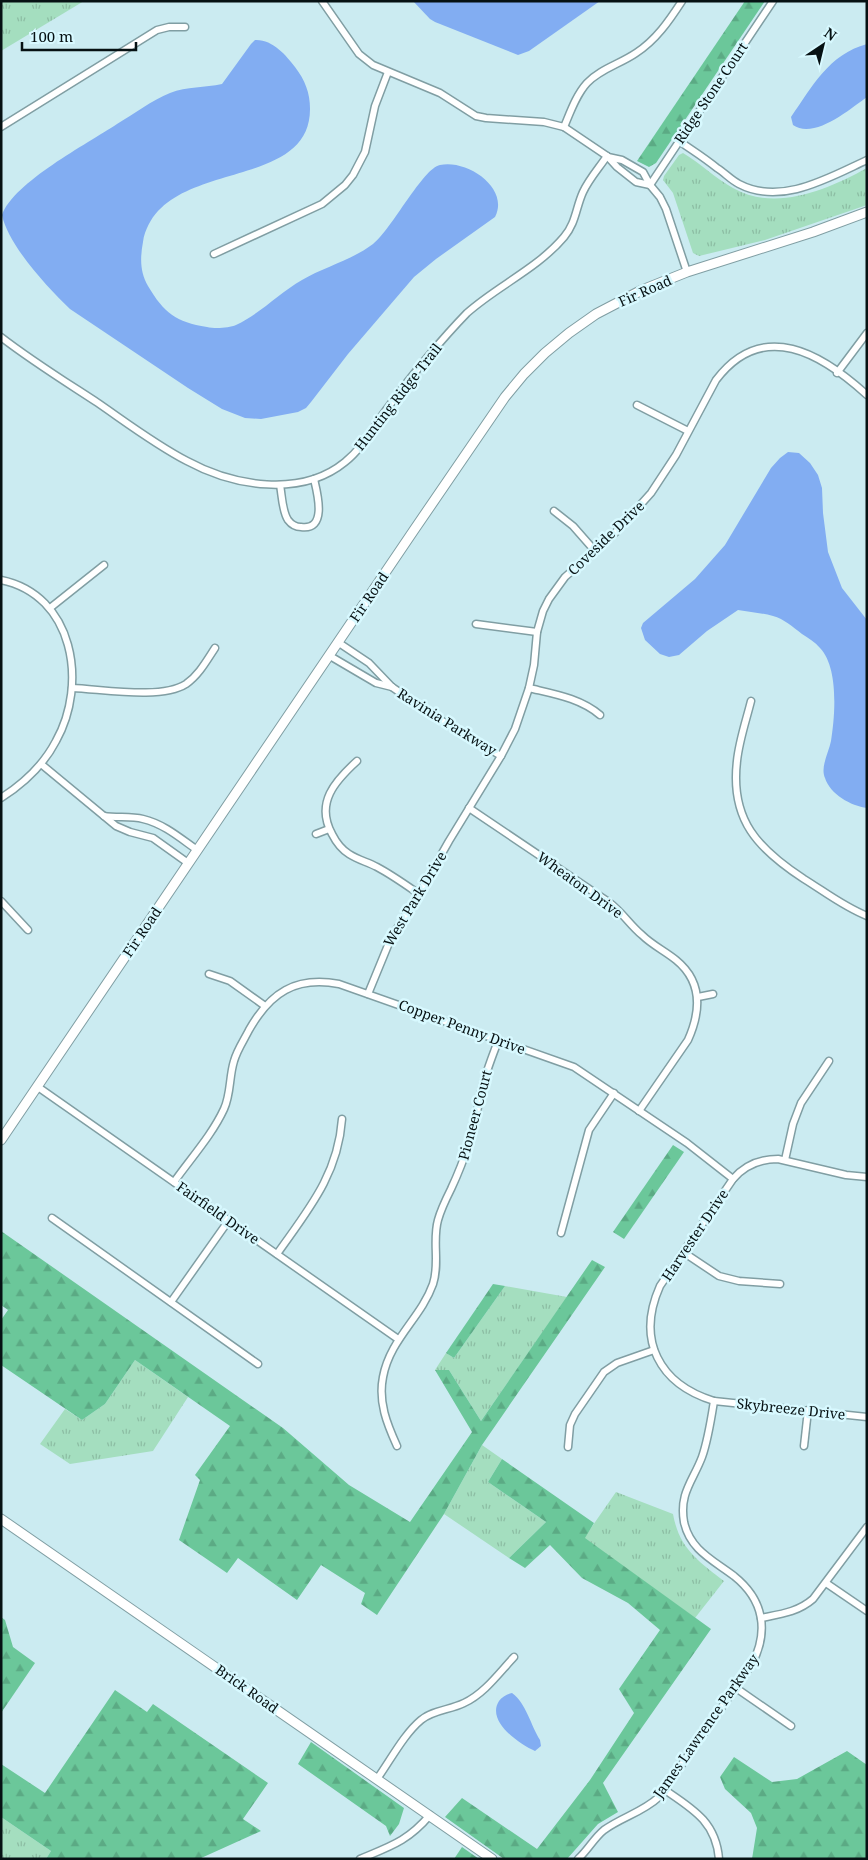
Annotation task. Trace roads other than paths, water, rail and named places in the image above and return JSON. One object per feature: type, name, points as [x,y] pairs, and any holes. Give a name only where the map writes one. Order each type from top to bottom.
[{"type":"street","points":[[322,1],[358,54],[373,65],[440,93],[476,116],[544,122],[564,128],[607,156],[617,167],[636,182],[650,185]]},
{"type":"street","points":[[564,128],[578,95],[585,85],[598,74],[649,44],[662,30],[682,1]]},
{"type":"street","name":"Ridge Stone Court","points":[[650,185],[773,1]]},
{"type":"street","points":[[1,127],[157,30],[169,27],[185,27]]},
{"type":"street","points":[[214,254],[322,204],[344,185],[353,174],[365,152],[375,106],[388,72]]},
{"type":"street","points":[[679,141],[731,179],[760,192],[777,193],[813,184],[867,160]]},
{"type":"street","points":[[607,156],[622,160],[643,172],[666,209],[687,272]]},
{"type":"street","name":"Hunting Ridge Trail","points":[[1,337],[186,461],[231,478],[248,482],[280,485],[304,482],[338,467],[360,447],[401,390],[466,313],[490,294],[538,262],[565,236],[575,218],[583,193],[607,156]]},
{"type":"street","name":"Fir Road","points":[[1,1140],[505,397],[524,374],[557,343],[596,314],[642,290],[687,272],[813,232],[867,212]]},
{"type":"street","points":[[837,373],[867,333]]},
{"type":"street","name":"Coveside Drive","points":[[469,808],[502,756],[515,729],[530,688],[537,632],[543,610],[565,577],[616,532],[651,493],[676,456],[722,372],[731,363],[752,351],[775,347],[797,350],[817,358],[867,395]]},
{"type":"street","points":[[636,405],[688,431]]},
{"type":"street","points":[[280,485],[286,516],[289,521],[294,525],[306,527],[314,523],[319,514],[314,479]]},
{"type":"street","points":[[554,511],[572,526],[595,551]]},
{"type":"street","points":[[50,608],[104,565]]},
{"type":"street","points":[[1,580],[26,588],[50,608],[65,636],[70,653],[72,688],[67,714],[52,750],[41,764],[21,783],[1,798]]},
{"type":"street","points":[[476,624],[537,632]]},
{"type":"street","points":[[339,643],[369,663],[392,687]]},
{"type":"street","points":[[72,688],[151,692],[173,690],[193,678],[215,648]]},
{"type":"street","points":[[330,656],[376,683],[392,687]]},
{"type":"street","name":"Ravinia Parkway","points":[[392,687],[434,716],[502,756]]},
{"type":"street","points":[[530,688],[586,704],[600,715]]},
{"type":"street","points":[[751,701],[740,745],[736,774],[738,800],[742,813],[756,839],[773,858],[851,909],[867,916]]},
{"type":"street","points":[[357,761],[343,774],[330,793],[326,803],[329,829],[337,842],[350,855],[377,867],[420,894]]},
{"type":"street","points":[[41,764],[116,826],[158,841],[188,863]]},
{"type":"street","name":"West Park Drive","points":[[368,994],[385,950],[420,894],[469,808]]},
{"type":"street","name":"Wheaton Drive","points":[[469,808],[618,909],[641,935],[678,962],[694,983],[698,997]]},
{"type":"street","points":[[103,815],[134,818],[156,823],[198,850]]},
{"type":"street","points":[[316,834],[329,829]]},
{"type":"street","points":[[1,901],[28,930]]},
{"type":"street","points":[[174,1182],[224,1108],[229,1094],[234,1061],[238,1050],[265,1006],[230,981],[209,974]]},
{"type":"street","name":"Copper Penny Drive","points":[[265,1006],[283,991],[303,983],[315,981],[333,982],[574,1067],[687,1143],[733,1179]]},
{"type":"street","points":[[640,1111],[688,1040],[696,1016],[698,997],[713,994]]},
{"type":"street","name":"Pioneer Court","points":[[397,1446],[387,1426],[382,1395],[386,1365],[398,1339],[424,1302],[433,1284],[437,1221],[470,1140],[484,1082],[498,1041]]},
{"type":"street","points":[[785,1160],[793,1124],[801,1103],[829,1061]]},
{"type":"street","name":"Fairfield Drive","points":[[38,1087],[398,1339]]},
{"type":"street","points":[[561,1233],[590,1130],[614,1093]]},
{"type":"street","points":[[277,1254],[325,1184],[337,1152],[342,1119]]},
{"type":"street","name":"Harvester Drive","points":[[714,1401],[700,1397],[680,1386],[664,1368],[654,1350],[650,1328],[654,1300],[660,1286],[683,1252],[733,1179],[747,1166],[768,1159],[785,1160],[846,1175],[867,1177]]},
{"type":"street","points":[[52,1218],[258,1364]]},
{"type":"street","points":[[171,1302],[229,1220]]},
{"type":"street","points":[[683,1252],[719,1276],[739,1281],[780,1284]]},
{"type":"street","points":[[568,1447],[568,1433],[575,1414],[604,1372],[617,1363],[654,1350]]},
{"type":"street","points":[[714,1401],[701,1458],[685,1492],[684,1519],[693,1544],[742,1584],[755,1601],[761,1618],[799,1609],[813,1599],[867,1527]]},
{"type":"street","name":"Skybreeze Drive","points":[[714,1401],[867,1417]]},
{"type":"street","points":[[804,1446],[808,1410]]},
{"type":"street","name":"Brick Road","points":[[1,1519],[492,1859]]},
{"type":"street","points":[[826,1583],[867,1611]]},
{"type":"street","name":"James Lawrence Parkway","points":[[581,1857],[597,1835],[653,1803],[665,1790],[757,1655],[762,1635],[761,1618]]},
{"type":"street","points":[[377,1779],[410,1732],[421,1720],[433,1713],[463,1704],[475,1697],[514,1656]]},
{"type":"street","points":[[736,1688],[791,1726]]},
{"type":"street","points":[[665,1790],[694,1810],[704,1820],[715,1838],[719,1859]]},
{"type":"street","points":[[360,1859],[394,1845],[411,1835],[430,1815]]},
{"type":"water","points":[[413,1],[600,1],[529,51],[518,55],[435,22]]},
{"type":"water","points":[[255,40],[267,42],[283,53],[299,72],[304,82],[308,92],[310,109],[303,136],[286,154],[261,166],[203,185],[176,197],[155,215],[143,242],[142,270],[145,281],[154,295],[172,315],[196,325],[214,328],[233,326],[245,320],[302,280],[356,255],[373,244],[389,226],[425,176],[440,165],[451,164],[462,167],[473,171],[483,178],[497,196],[498,206],[495,217],[414,277],[348,354],[306,408],[298,412],[261,419],[245,418],[222,409],[70,309],[40,278],[20,252],[6,227],[2,215],[9,202],[36,177],[150,103],[176,91],[222,84]]},
{"type":"water","points":[[867,44],[867,97],[842,115],[821,126],[802,129],[793,125],[791,117],[823,73],[842,55]]},
{"type":"water","points":[[788,452],[799,453],[810,463],[818,475],[822,488],[828,552],[842,588],[867,620],[867,808],[854,805],[836,794],[825,778],[825,760],[832,731],[834,706],[833,680],[826,657],[814,642],[777,617],[738,610],[707,631],[679,655],[669,657],[660,654],[645,640],[641,628],[643,623],[695,579],[725,545],[771,468]]},
{"type":"water","points":[[512,1693],[525,1709],[540,1740],[541,1746],[535,1751],[513,1737],[500,1724],[496,1709],[499,1701]]}]
